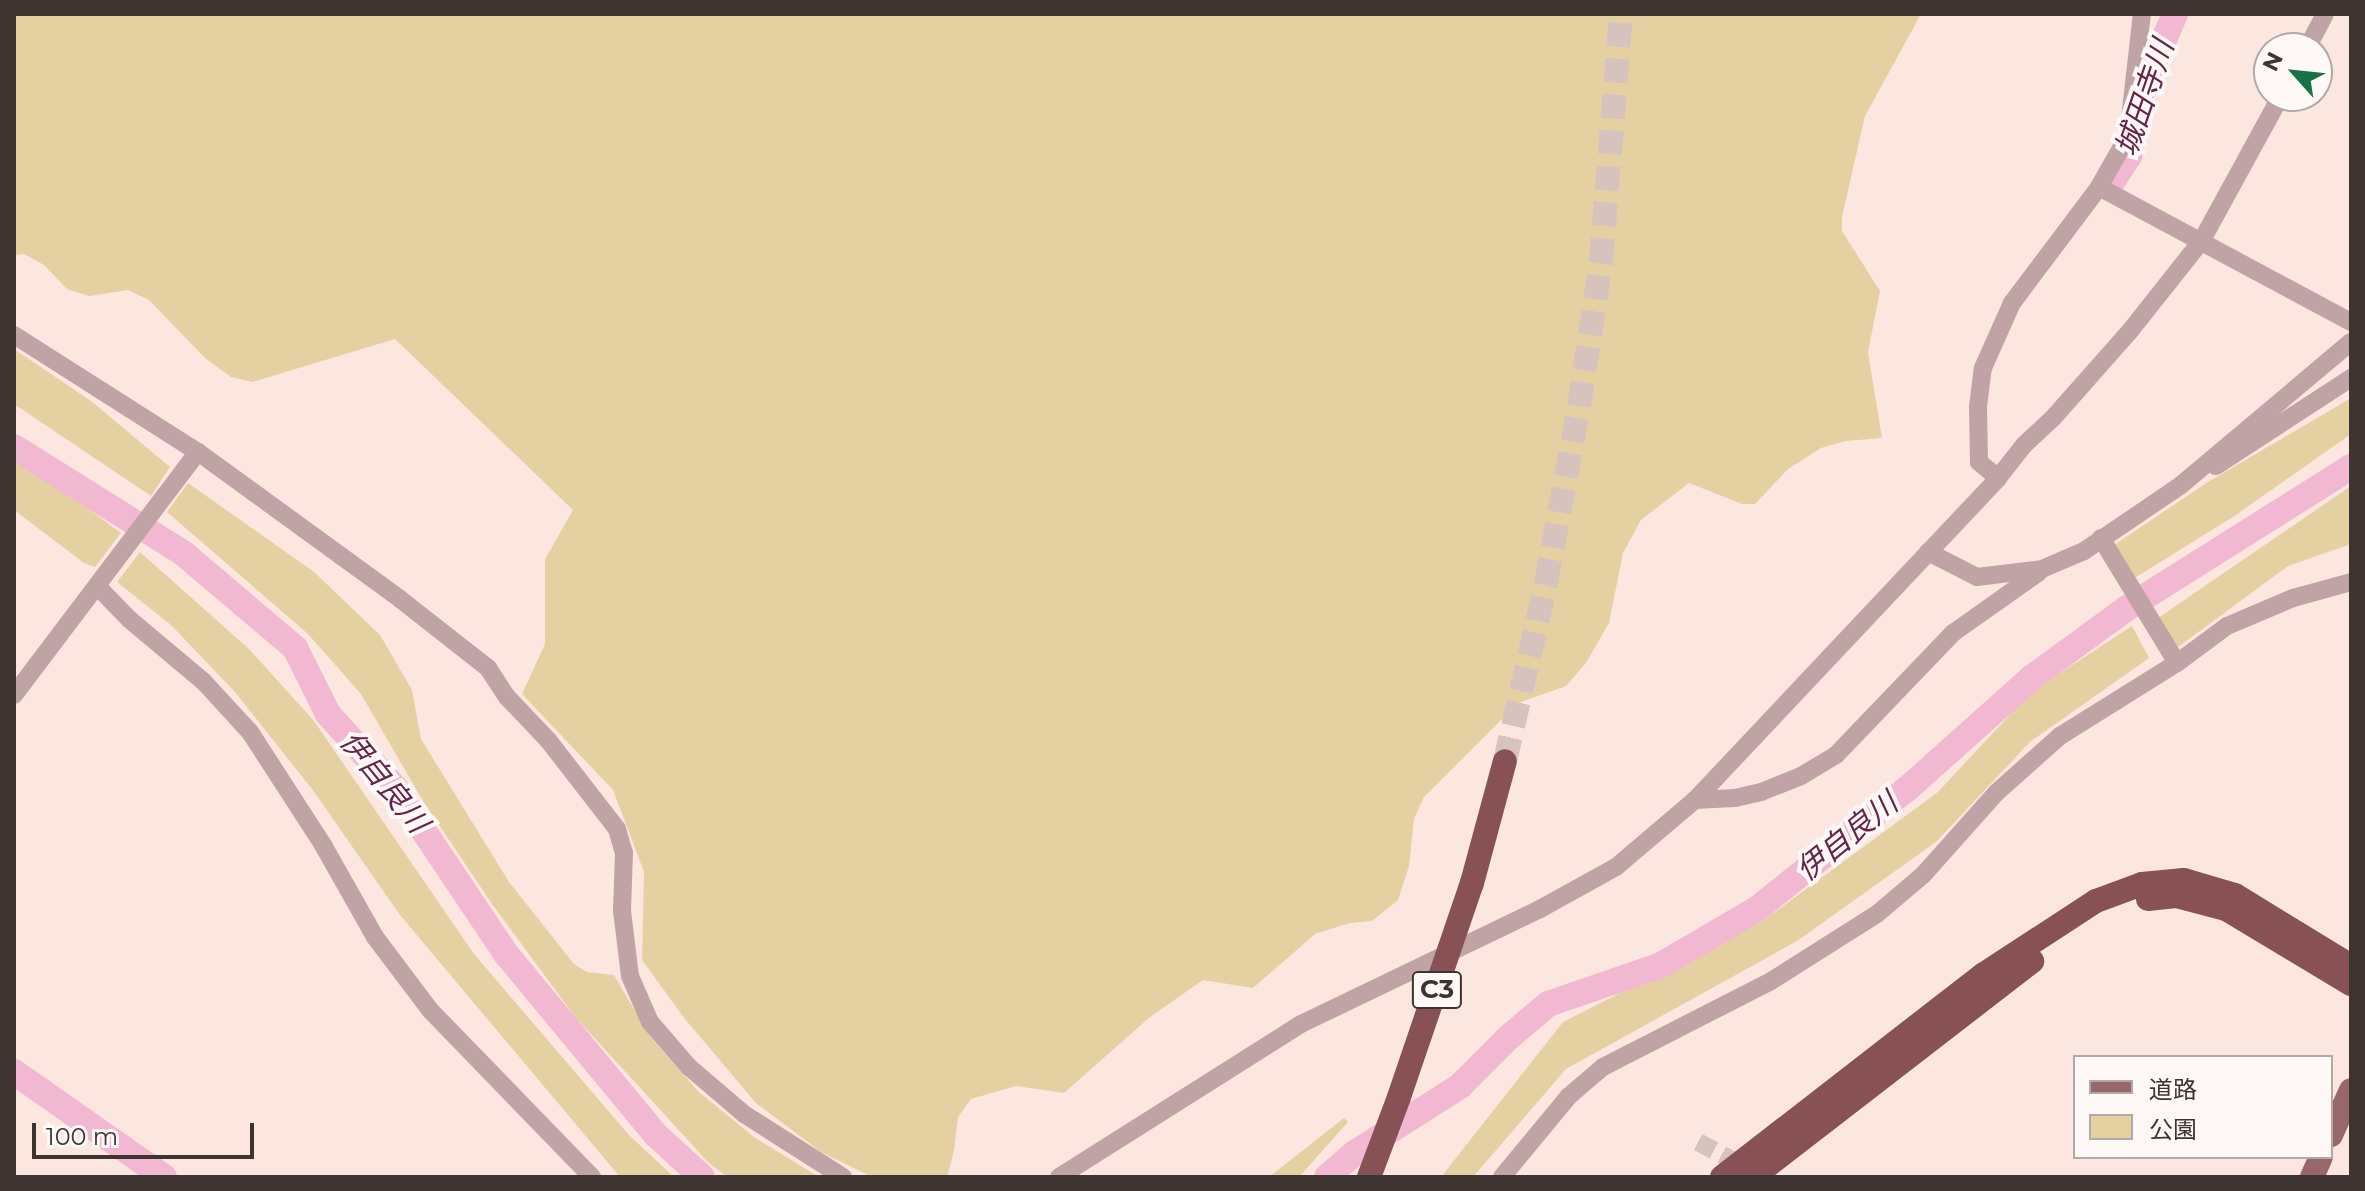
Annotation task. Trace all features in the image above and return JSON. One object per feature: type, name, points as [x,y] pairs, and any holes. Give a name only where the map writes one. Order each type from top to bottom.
[{"type":"highway","name":"C3","points":[[1369,1177],[1472,883],[1505,761]]},
{"type":"highway","points":[[1722,1177],[1984,974],[2096,901],[2142,884],[2184,880],[2235,895],[2351,966]]},
{"type":"highway","points":[[1753,1177],[2056,943],[2101,916],[2143,899],[2176,896],[2226,909],[2351,984]]},
{"type":"highway","points":[[1379,1177],[1399,1097]]},
{"type":"main road","points":[[2333,1130],[2351,1090]]},
{"type":"street","points":[[1998,478],[1979,462],[1978,407],[1983,368],[2012,303],[2099,187],[2128,136],[2142,14]]},
{"type":"street","points":[[2315,32],[2325,14]]},
{"type":"street","points":[[1059,1177],[1301,1024],[1540,909],[1616,867],[1695,800],[1998,478],[2130,331],[2202,240],[2272,112]]},
{"type":"street","points":[[2099,187],[2351,322]]},
{"type":"street","points":[[14,335],[198,452],[400,599],[488,668],[507,697],[548,740],[617,829],[624,853],[622,911],[630,976],[650,1022],[689,1067],[744,1114],[843,1177]]},
{"type":"street","points":[[1695,800],[1735,798],[1761,792],[1801,776],[1836,755],[1953,633],[2042,569],[2105,544],[2181,485],[2351,342]]},
{"type":"street","points":[[2181,485],[2351,378]]},
{"type":"street","points":[[14,695],[198,452]]},
{"type":"street","points":[[2105,544],[2174,658]]},
{"type":"street","points":[[1928,552],[1977,577],[2042,569]]},
{"type":"street","points":[[1502,1177],[1569,1096],[1603,1067],[1771,981],[1877,914],[1923,875],[1996,793],[2060,736],[2174,658],[2227,626],[2293,598],[2351,582]]},
{"type":"street","points":[[98,587],[129,619],[204,682],[250,732],[308,821],[375,937],[430,1010],[592,1177]]},
{"type":"green space","points":[[14,14],[1921,14],[1865,116],[1842,217],[1842,231],[1880,291],[1868,352],[1882,438],[1846,441],[1821,448],[1788,469],[1755,504],[1742,504],[1689,483],[1641,520],[1623,553],[1609,623],[1586,663],[1566,686],[1518,703],[1424,797],[1414,819],[1409,866],[1398,900],[1372,921],[1350,923],[1315,934],[1253,988],[1203,980],[1150,1017],[1064,1093],[1016,1086],[971,1099],[958,1117],[947,1177],[872,1177],[821,1152],[756,1103],[685,1019],[642,960],[644,872],[613,790],[522,694],[545,644],[545,559],[573,510],[395,339],[252,382],[231,377],[205,358],[149,300],[128,290],[89,296],[67,289],[44,265],[24,254],[14,255]]},
{"type":"green space","points":[[14,349],[91,401],[170,467],[151,496],[14,404]]},
{"type":"green space","points":[[2351,398],[2351,434],[2236,515],[2133,579],[2111,547],[2208,482]]},
{"type":"green space","points":[[14,454],[121,533],[95,567],[84,563],[14,510]]},
{"type":"green space","points":[[188,483],[314,572],[380,635],[412,690],[421,739],[509,882],[574,964],[587,972],[614,975],[651,1038],[699,1092],[754,1137],[819,1177],[727,1177],[708,1162],[576,1018],[492,904],[423,801],[361,694],[308,634],[167,512]]},
{"type":"green space","points":[[2351,486],[2351,544],[2288,566],[2178,647],[2158,618]]},
{"type":"green space","points":[[140,552],[249,649],[314,721],[474,954],[629,1135],[674,1177],[620,1177],[400,915],[312,789],[235,692],[171,625],[117,582]]},
{"type":"green space","points":[[2132,626],[2149,658],[2030,742],[1936,842],[1797,941],[1566,1069],[1473,1177],[1441,1177],[1563,1022],[1764,920],[1938,792],[2031,692]]},
{"type":"green space","points":[[1344,1118],[1348,1122],[1299,1177],[1269,1177]]},
{"type":"waterway","name":"城田寺川","points":[[2112,182],[2129,156],[2141,93],[2175,14]]},
{"type":"waterway","name":"伊自良川","points":[[14,447],[183,553],[295,648],[328,714],[395,788],[507,955],[656,1135],[702,1177]]},
{"type":"waterway","name":"伊自良川","points":[[1327,1177],[1355,1153],[1460,1086],[1548,1004],[1661,965],[1757,909],[1907,789],[2031,678],[2127,608],[2351,467]]},
{"type":"waterway","points":[[14,1072],[164,1177]]},
{"type":"tunnel","points":[[1505,761],[1546,583],[1579,406],[1601,262],[1621,14]]},
{"type":"tunnel","points":[[1698,1142],[1749,1169]]}]
